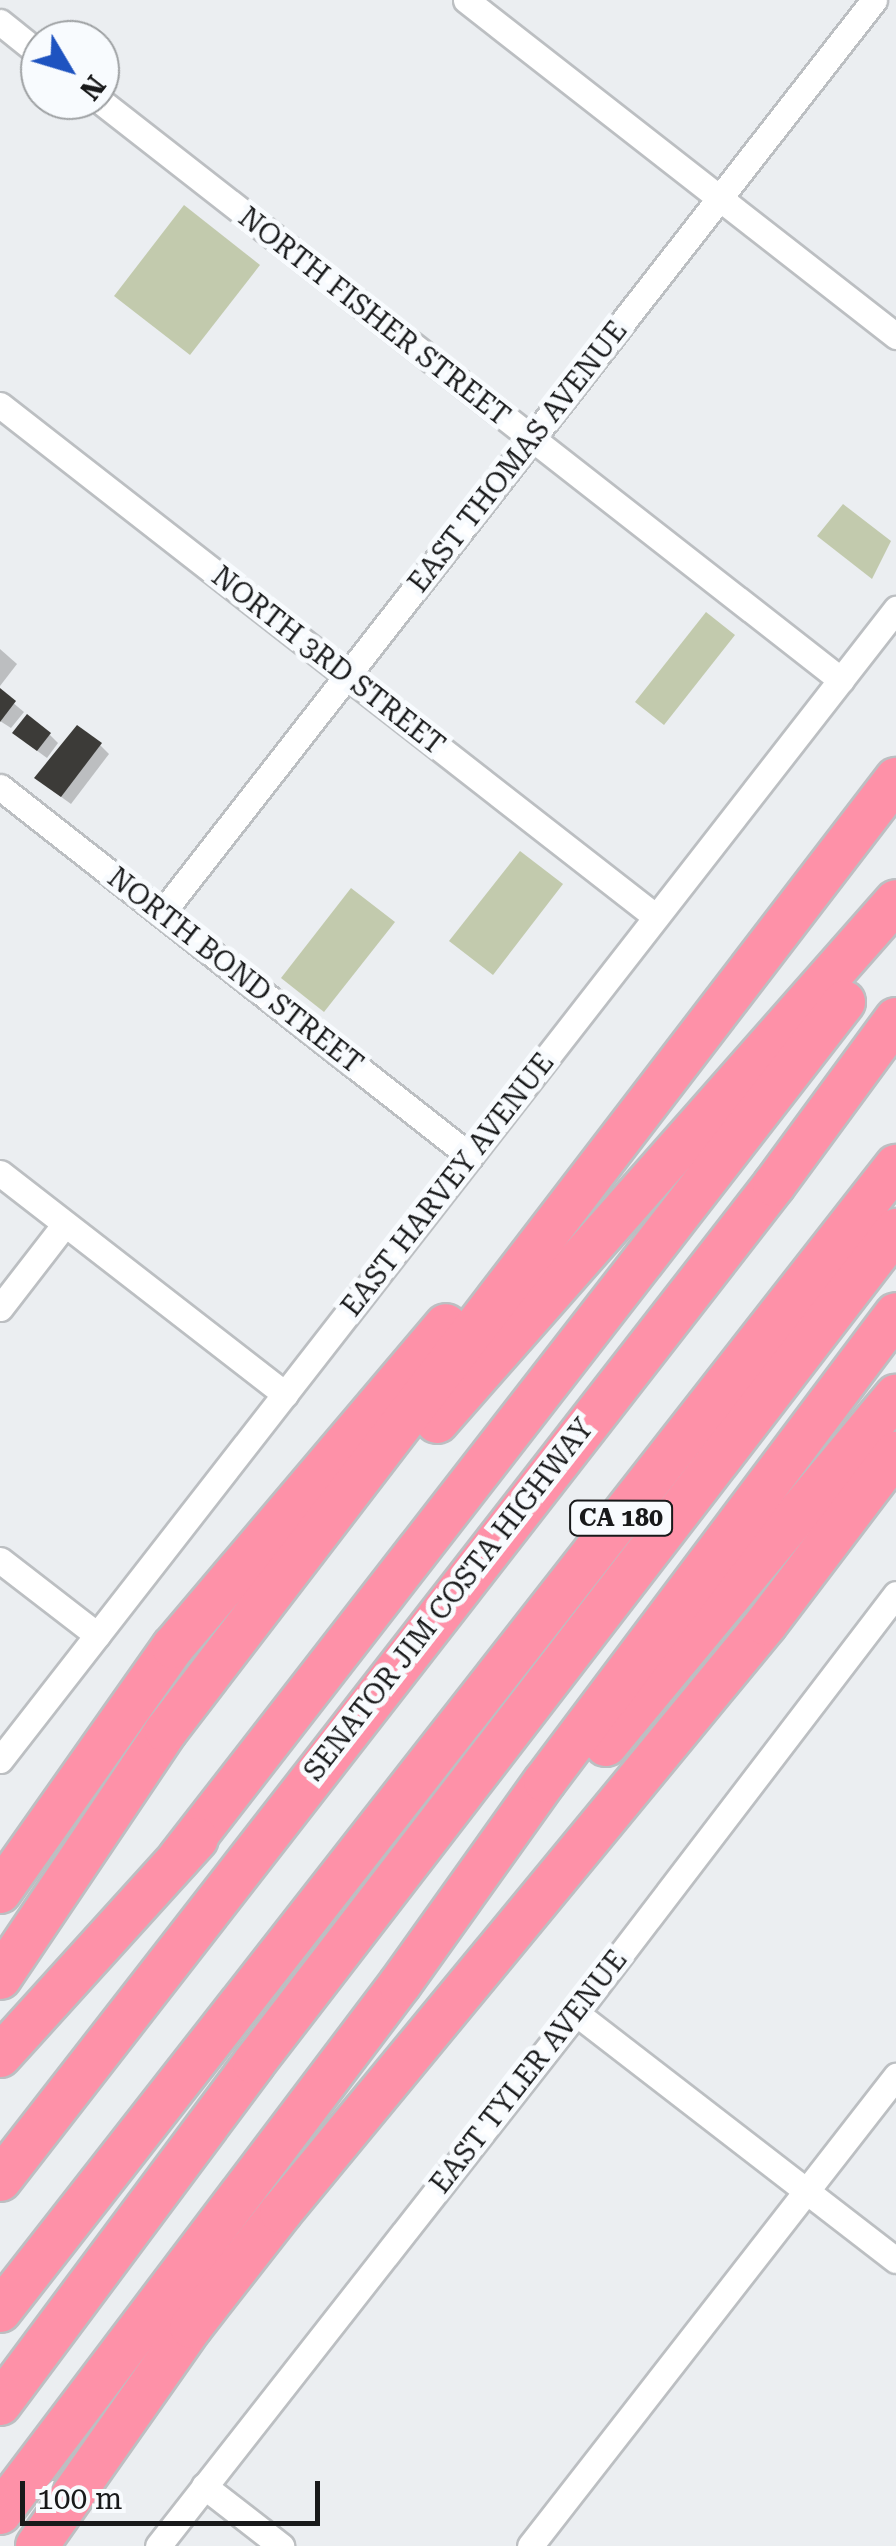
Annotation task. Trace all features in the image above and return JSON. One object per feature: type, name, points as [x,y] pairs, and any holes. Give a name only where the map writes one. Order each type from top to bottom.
[{"type":"highway","points":[[0,1978],[166,1730],[896,779]]},
{"type":"highway","points":[[72,1872],[322,1554],[896,901]]},
{"type":"highway","points":[[179,1858],[896,934]]},
{"type":"highway","points":[[0,1892],[183,1634],[717,1010]]},
{"type":"highway","name":"SENATOR JIM COSTA HIGHWAY","points":[[0,2180],[896,1020]]},
{"type":"highway","name":"CA 180","points":[[0,2311],[896,1166]]},
{"type":"highway","points":[[0,2404],[254,2063],[896,1230]]},
{"type":"highway","points":[[0,2513],[400,1984],[545,1780],[896,1314]]},
{"type":"highway","points":[[0,2056],[640,1356]]},
{"type":"highway","points":[[400,1984],[569,1790],[896,1396]]},
{"type":"highway","points":[[36,2546],[192,2327],[281,2212],[766,1624],[896,1453]]},
{"type":"highway","points":[[0,2395],[345,1870]]},
{"type":"street","points":[[466,0],[896,336]]},
{"type":"street","name":"EAST THOMAS AVENUE","points":[[162,913],[874,0]]},
{"type":"street","points":[[0,22],[20,38]]},
{"type":"street","name":"NORTH FISHER STREET","points":[[120,117],[841,680]]},
{"type":"street","name":"NORTH 3RD STREET","points":[[0,405],[656,917]]},
{"type":"street","name":"EAST HARVEY AVENUE","points":[[0,1760],[896,609]]},
{"type":"street","name":"NORTH BOND STREET","points":[[0,787],[470,1156]]},
{"type":"street","points":[[0,1174],[285,1394]]},
{"type":"street","points":[[0,1308],[66,1224]]},
{"type":"street","points":[[0,1560],[97,1636]]},
{"type":"street","name":"EAST TYLER AVENUE","points":[[158,2546],[576,2013],[896,1594]]},
{"type":"street","points":[[576,2013],[896,2260]]},
{"type":"street","points":[[530,2546],[896,2076]]},
{"type":"street","points":[[204,2486],[281,2546]]},
{"type":"green space","points":[[184,205],[260,265],[190,355],[114,296]]},
{"type":"green space","points":[[843,504],[891,541],[872,579],[817,536]]},
{"type":"green space","points":[[706,612],[735,635],[664,725],[635,702]]},
{"type":"green space","points":[[520,851],[563,884],[493,975],[449,941]]},
{"type":"green space","points":[[351,888],[395,922],[324,1012],[281,978]]},
{"type":"building","points":[[0,688],[16,701],[0,722]]},
{"type":"building","points":[[27,714],[51,733],[37,751],[12,733]]},
{"type":"building","points":[[77,725],[102,743],[61,797],[34,778]]}]
